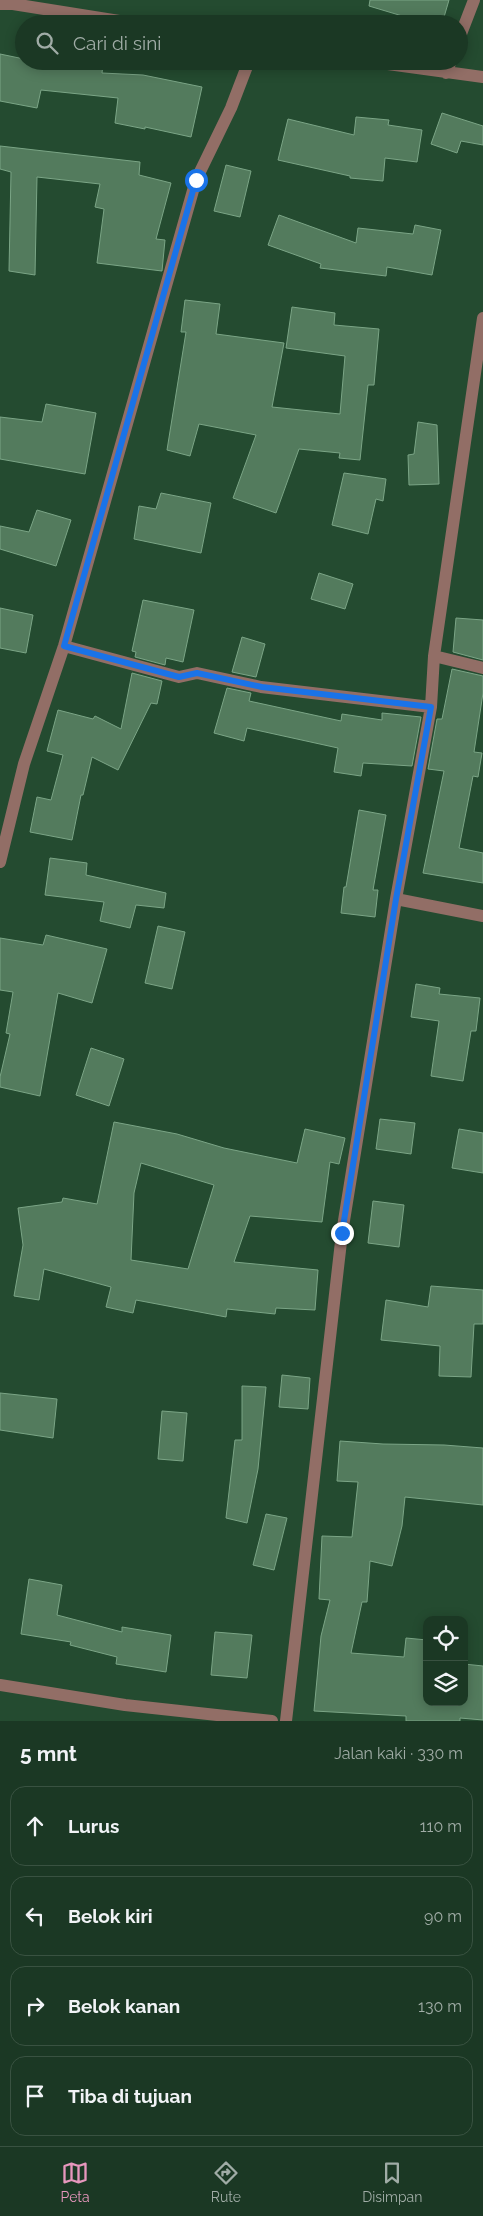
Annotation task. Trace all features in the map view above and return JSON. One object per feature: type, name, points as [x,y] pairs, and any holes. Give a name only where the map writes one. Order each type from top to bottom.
[{"type":"street","points":[[468,16],[474,0]]},
{"type":"street","points":[[0,4],[13,2],[87,15]]},
{"type":"street","points":[[0,862],[24,764],[64,646],[196,180],[231,108],[246,70]]},
{"type":"street","points":[[459,70],[483,77]]},
{"type":"street","points":[[286,1721],[342,1233],[396,899],[431,707],[434,656],[483,318]]},
{"type":"street","points":[[64,646],[179,677],[197,673],[262,687],[431,707]]},
{"type":"street","points":[[434,656],[483,668]]},
{"type":"street","points":[[396,899],[483,916]]},
{"type":"street","points":[[0,1685],[126,1705],[272,1721]]},
{"type":"building","points":[[370,0],[449,0],[445,15],[399,15],[369,6]]},
{"type":"building","points":[[0,54],[15,57],[15,70],[102,70],[102,73],[143,75],[202,87],[191,137],[145,127],[145,129],[115,123],[118,98],[41,90],[37,108],[0,101]]},
{"type":"building","points":[[442,113],[483,126],[483,145],[461,141],[457,153],[431,144]]},
{"type":"building","points":[[356,117],[389,120],[388,125],[422,130],[417,162],[385,158],[383,181],[350,178],[350,176],[278,160],[288,119],[354,135]]},
{"type":"building","points":[[0,146],[140,162],[139,175],[171,183],[156,239],[165,240],[162,271],[97,263],[104,209],[95,207],[100,184],[37,177],[35,275],[9,271],[11,172],[0,169]]},
{"type":"building","points":[[226,165],[251,171],[240,217],[214,211]]},
{"type":"building","points":[[279,215],[356,243],[358,228],[413,234],[415,225],[441,230],[432,275],[387,267],[386,276],[320,268],[321,264],[268,245]]},
{"type":"building","points":[[185,300],[220,304],[216,334],[284,343],[272,407],[340,414],[345,356],[286,348],[292,307],[335,313],[334,325],[379,329],[374,385],[368,385],[360,460],[339,458],[340,453],[299,449],[276,513],[233,498],[256,435],[199,424],[190,456],[167,450],[186,332],[181,332]]},
{"type":"building","points":[[46,404],[96,413],[85,474],[0,459],[0,417],[42,422]]},
{"type":"building","points":[[418,422],[437,425],[439,484],[409,485],[408,455],[414,454]]},
{"type":"building","points":[[344,473],[386,479],[383,501],[376,499],[368,534],[332,525]]},
{"type":"building","points":[[161,493],[211,503],[201,553],[134,539],[139,506],[156,509]]},
{"type":"building","points":[[37,510],[71,520],[56,566],[0,549],[0,526],[29,532]]},
{"type":"building","points":[[319,573],[353,584],[345,609],[311,599]]},
{"type":"building","points":[[143,600],[194,610],[183,662],[166,658],[165,665],[135,657],[136,652],[132,651]]},
{"type":"building","points":[[0,608],[33,615],[26,653],[0,648]]},
{"type":"building","points":[[456,618],[483,620],[483,660],[453,652]]},
{"type":"building","points":[[242,637],[265,644],[256,677],[232,672]]},
{"type":"building","points":[[452,669],[483,676],[483,693],[474,752],[482,753],[478,777],[473,776],[459,848],[483,853],[483,883],[423,873],[444,771],[428,769],[437,719],[442,719]]},
{"type":"building","points":[[132,673],[162,681],[157,704],[151,703],[118,770],[92,757],[83,795],[81,795],[72,840],[30,832],[37,797],[51,800],[63,755],[47,751],[58,710],[93,719],[95,716],[121,729]]},
{"type":"building","points":[[227,688],[251,693],[249,701],[341,721],[342,714],[382,720],[382,713],[421,717],[412,766],[363,763],[361,776],[334,772],[338,748],[247,728],[244,741],[214,733]]},
{"type":"building","points":[[359,810],[386,815],[373,890],[378,890],[375,917],[341,913],[344,887],[346,887]]},
{"type":"building","points":[[50,858],[87,863],[86,875],[166,893],[164,908],[136,905],[130,928],[100,921],[104,902],[45,895]]},
{"type":"building","points":[[158,926],[185,932],[172,989],[145,983]]},
{"type":"building","points":[[46,935],[107,949],[92,1003],[58,993],[40,1096],[0,1087],[0,1077],[10,1034],[6,1033],[13,992],[0,990],[0,938],[43,945]]},
{"type":"building","points":[[416,984],[440,988],[439,994],[480,998],[476,1031],[471,1031],[463,1081],[431,1076],[439,1021],[411,1017]]},
{"type":"building","points":[[91,1048],[124,1059],[109,1106],[76,1095]]},
{"type":"building","points":[[380,1119],[415,1123],[411,1154],[376,1149]]},
{"type":"building","points":[[114,1122],[177,1134],[224,1148],[297,1163],[305,1129],[345,1138],[339,1164],[330,1162],[322,1222],[250,1216],[234,1262],[318,1270],[315,1310],[276,1308],[275,1314],[227,1309],[226,1317],[136,1300],[133,1313],[106,1307],[111,1287],[44,1269],[39,1300],[14,1296],[23,1245],[18,1208],[62,1202],[63,1198],[97,1204]],"holes":[[[141,1163],[214,1185],[188,1269],[131,1260],[134,1193]]]},
{"type":"building","points":[[459,1129],[483,1133],[483,1173],[452,1168]]},
{"type":"building","points":[[373,1201],[404,1205],[399,1247],[368,1243]]},
{"type":"building","points":[[431,1286],[483,1290],[483,1324],[474,1324],[471,1377],[439,1376],[440,1346],[381,1340],[386,1300],[428,1307]]},
{"type":"building","points":[[282,1375],[310,1378],[308,1409],[279,1407]]},
{"type":"building","points":[[242,1386],[266,1387],[258,1469],[247,1523],[226,1518],[235,1440],[242,1440]]},
{"type":"building","points":[[0,1393],[57,1399],[53,1438],[0,1430]]},
{"type":"building","points":[[162,1411],[187,1413],[183,1461],[158,1459]]},
{"type":"building","points":[[340,1441],[483,1448],[483,1505],[405,1497],[402,1526],[392,1566],[370,1561],[367,1602],[362,1602],[351,1653],[404,1657],[406,1638],[423,1640],[423,1706],[468,1706],[468,1664],[483,1666],[483,1720],[460,1718],[460,1721],[406,1721],[406,1716],[314,1711],[321,1636],[330,1600],[319,1599],[322,1536],[352,1537],[358,1482],[337,1481]]},
{"type":"building","points":[[266,1514],[287,1518],[274,1570],[253,1565]]},
{"type":"building","points":[[29,1579],[62,1585],[57,1615],[122,1632],[122,1627],[171,1635],[166,1672],[116,1664],[117,1657],[70,1645],[71,1642],[21,1634]]},
{"type":"building","points":[[215,1632],[252,1635],[247,1678],[211,1675]]},
{"type":"route","points":[[196,180],[64,646],[172,676],[179,677],[197,673],[262,687],[431,707],[396,899],[342,1233]]}]
